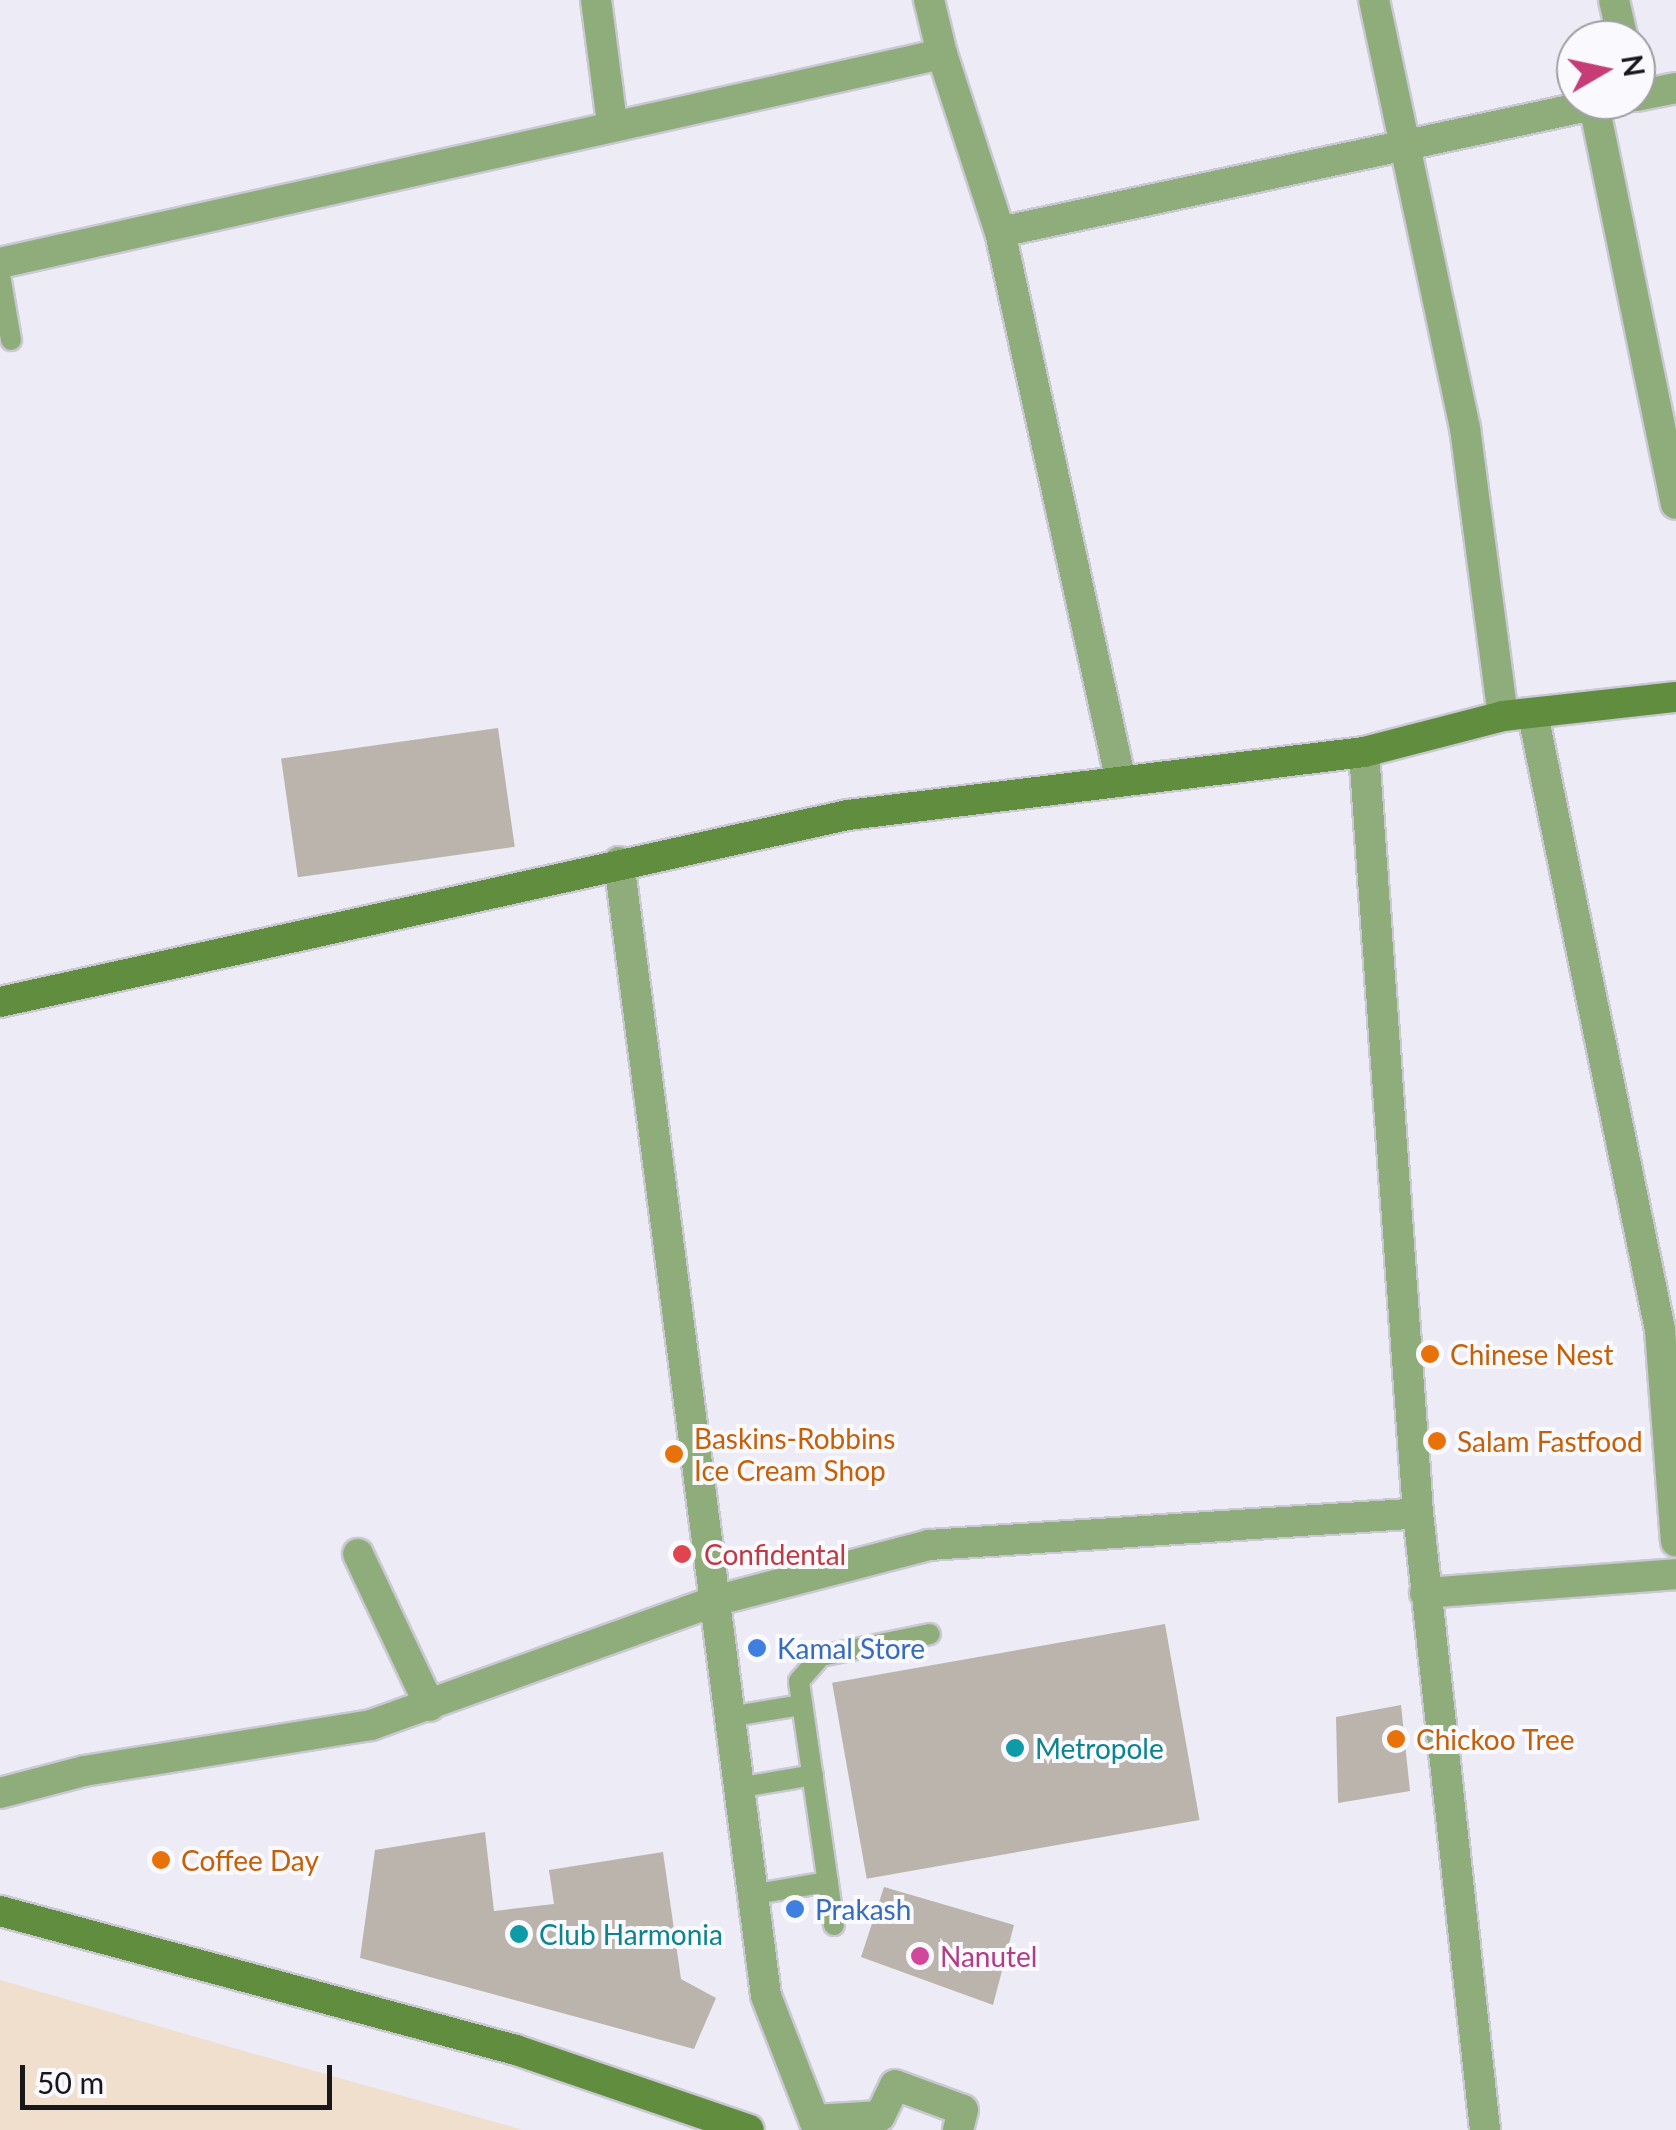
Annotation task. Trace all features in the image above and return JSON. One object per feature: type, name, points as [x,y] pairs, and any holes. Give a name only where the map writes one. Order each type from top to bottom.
[{"type":"main road","points":[[0,1002],[619,862],[848,815],[1364,752],[1518,716],[1676,696]]},
{"type":"main road","points":[[0,1911],[516,2050],[748,2130]]},
{"type":"street","points":[[596,0],[612,124]]},
{"type":"street","points":[[929,0],[942,54],[1000,232],[1121,782]]},
{"type":"street","points":[[1374,0],[1465,428],[1518,716],[1668,1330],[1676,1542]]},
{"type":"street","points":[[0,262],[942,54]]},
{"type":"street","points":[[1000,232],[1556,112]]},
{"type":"street","points":[[1608,120],[1676,504]]},
{"type":"street","points":[[1364,752],[1425,1592],[1485,2130]]},
{"type":"street","points":[[619,862],[734,1716],[766,1996],[816,2125],[880,2116],[895,2085],[963,2110],[958,2130]]},
{"type":"street","points":[[0,1793],[84,1771],[372,1725],[718,1600],[930,1545],[1418,1512]]},
{"type":"street","points":[[358,1554],[430,1706]]},
{"type":"street","points":[[1425,1592],[1676,1574]]},
{"type":"lane","points":[[0,274],[12,340]]},
{"type":"lane","points":[[834,1925],[799,1681],[821,1656],[930,1634]]},
{"type":"lane","points":[[734,1716],[802,1705]]},
{"type":"lane","points":[[743,1787],[813,1775]]},
{"type":"lane","points":[[756,1894],[828,1882]]},
{"type":"shaded area","points":[[0,1980],[251,2053],[523,2130],[0,2130]]},
{"type":"building","points":[[498,728],[515,847],[298,877],[281,758]]},
{"type":"building","name":"Metropole","points":[[1165,1624],[1200,1820],[867,1879],[832,1683]]},
{"type":"building","points":[[1401,1705],[1410,1791],[1338,1803],[1336,1717]]},
{"type":"building","name":"Club Harmonia","points":[[485,1832],[494,1911],[554,1904],[549,1870],[663,1852],[681,1979],[716,1998],[694,2049],[360,1958],[375,1850]]},
{"type":"building","points":[[884,1887],[1014,1925],[993,2005],[861,1957]]},
{"type":"place","name":"Chinese Nest","points":[[1430,1354]]},
{"type":"place","name":"Salam Fastfood","points":[[1437,1441]]},
{"type":"place","name":"Baskins-Robbins Ice Cream Shop","points":[[674,1454]]},
{"type":"place","name":"Confidental","points":[[682,1554]]},
{"type":"place","name":"Kamal Store","points":[[757,1648]]},
{"type":"place","name":"Chickoo Tree","points":[[1396,1739]]},
{"type":"place","name":"Metropole","points":[[1015,1748]]},
{"type":"place","name":"Coffee Day","points":[[161,1860]]},
{"type":"place","name":"Prakash","points":[[795,1909]]},
{"type":"place","name":"Club Harmonia","points":[[519,1934]]},
{"type":"place","name":"Nanutel","points":[[920,1956]]}]
